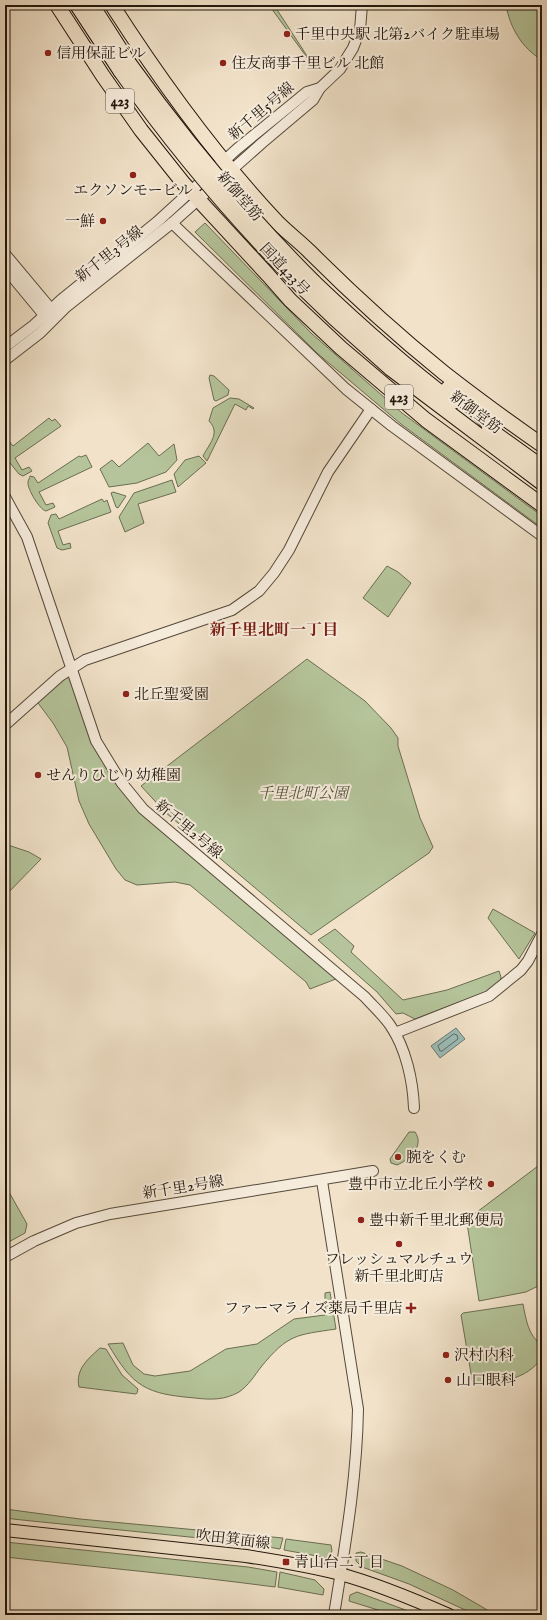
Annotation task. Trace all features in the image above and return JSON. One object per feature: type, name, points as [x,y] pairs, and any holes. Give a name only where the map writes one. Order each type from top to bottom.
[{"type":"highway","name":"国道423号","points":[[57,5],[103,76],[130,114],[195,195],[290,300],[341,348],[426,420],[542,505]]},
{"type":"highway","name":"新御堂筋","points":[[77,5],[125,67],[168,116],[216,176],[267,233],[310,286],[343,310],[542,484]]},
{"type":"highway","name":"新御堂筋","points":[[92,5],[125,67]]},
{"type":"highway","name":"国道423号","points":[[112,5],[174,98],[228,165],[279,224],[411,346],[474,396],[542,446]]},
{"type":"highway","points":[[268,275],[284,285],[404,391],[474,440],[491,438],[488,421],[373,324],[326,280],[301,253],[279,224]]},
{"type":"highway","name":"新御堂筋","points":[[491,438],[542,467]]},
{"type":"main road","name":"吹田箕面線","points":[[5,1530],[246,1556],[340,1574],[402,1594],[449,1615]]},
{"type":"street","name":"新千里5号線","points":[[228,165],[307,92],[320,88],[340,69],[353,48],[360,30],[362,5]]},
{"type":"street","name":"新千里3号線","points":[[5,347],[157,222],[195,195],[228,165]]},
{"type":"street","name":"新千里3号線","points":[[5,360],[40,333],[71,303],[172,223],[195,195]]},
{"type":"street","points":[[172,223],[332,376],[371,409],[542,536]]},
{"type":"street","points":[[5,254],[48,312]]},
{"type":"street","points":[[5,268],[54,319]]},
{"type":"street","points":[[5,726],[72,668],[92,657],[232,610],[259,591],[274,573],[289,550],[328,472],[371,409]]},
{"type":"street","name":"新千里2号線","points":[[5,497],[27,537],[96,741],[121,782],[143,809],[365,997],[395,1033],[411,1078],[414,1108]]},
{"type":"street","points":[[395,1033],[489,996],[521,970],[528,961],[542,934]]},
{"type":"street","name":"新千里2号線","points":[[5,1257],[34,1241],[76,1223],[110,1214],[322,1181],[373,1171]]},
{"type":"street","points":[[322,1181],[358,1409],[358,1445],[353,1488],[334,1615]]},
{"type":"green space","points":[[269,5],[274,5],[309,59],[308,59]]},
{"type":"green space","points":[[506,5],[542,5],[542,60],[528,50],[518,37],[510,22]]},
{"type":"green space","points":[[205,223],[311,333],[402,413],[542,516],[542,528],[401,424],[317,353],[195,232]]},
{"type":"green space","points":[[210,375],[214,376],[229,390],[228,395],[216,401],[214,400],[209,378]]},
{"type":"green space","points":[[230,398],[239,399],[254,408],[253,409],[248,406],[246,410],[235,404],[207,461],[203,456],[211,443],[214,434],[214,430],[209,421],[213,408]]},
{"type":"green space","points":[[49,418],[52,421],[55,419],[61,426],[15,458],[22,470],[29,467],[32,471],[23,476],[19,474],[5,457],[5,442],[8,440],[13,446]]},
{"type":"green space","points":[[148,443],[159,456],[174,444],[177,460],[166,472],[137,483],[109,487],[100,469],[112,460],[119,467]]},
{"type":"green space","points":[[86,455],[92,467],[39,492],[46,505],[53,503],[55,507],[46,511],[43,510],[37,503],[28,485],[30,476],[34,477],[38,483],[79,456],[81,457]]},
{"type":"green space","points":[[199,456],[206,463],[178,487],[174,474],[185,460]]},
{"type":"green space","points":[[172,480],[176,492],[138,504],[144,523],[125,532],[119,517],[134,493]]},
{"type":"green space","points":[[113,492],[126,496],[118,508],[116,507],[111,493]]},
{"type":"green space","points":[[102,499],[104,502],[107,500],[111,512],[58,531],[63,545],[70,543],[71,548],[62,550],[57,548],[48,523],[51,515],[56,514],[59,519]]},
{"type":"green space","points":[[387,566],[398,572],[411,583],[388,617],[363,598]]},
{"type":"green space","name":"千里北町公園","points":[[307,659],[365,701],[391,728],[398,738],[398,746],[420,818],[433,847],[429,853],[311,935],[165,812],[141,786]]},
{"type":"green space","points":[[72,667],[96,741],[143,809],[341,977],[310,989],[306,982],[190,885],[175,882],[137,885],[125,880],[116,869],[89,824],[79,801],[67,747],[53,723],[35,699]]},
{"type":"green space","points":[[5,844],[29,852],[41,859],[5,896]]},
{"type":"green space","points":[[493,909],[535,933],[519,959],[488,918]]},
{"type":"green space","points":[[335,929],[354,946],[351,952],[403,1000],[447,990],[499,971],[501,977],[500,982],[488,991],[415,1019],[403,1013],[396,1014],[377,992],[318,940]]},
{"type":"green space","points":[[409,1132],[415,1132],[418,1137],[417,1147],[411,1156],[402,1163],[397,1165],[391,1163],[390,1159]]},
{"type":"green space","points":[[542,1163],[542,1284],[526,1292],[479,1301],[467,1223],[473,1215]]},
{"type":"green space","points":[[5,1185],[27,1224],[25,1233],[5,1244]]},
{"type":"green space","points":[[330,1292],[336,1329],[302,1335],[286,1342],[270,1356],[242,1390],[234,1395],[223,1398],[207,1399],[164,1394],[142,1386],[125,1370],[108,1344],[123,1343],[133,1365],[144,1374],[155,1376],[190,1371],[226,1349],[257,1344],[294,1319],[325,1315],[325,1293]]},
{"type":"green space","points":[[523,1304],[531,1332],[537,1341],[542,1345],[542,1357],[536,1365],[520,1376],[502,1381],[473,1385],[461,1315],[463,1313]]},
{"type":"green space","points":[[100,1348],[106,1349],[122,1375],[138,1389],[136,1394],[79,1387],[78,1381],[81,1369],[87,1360]]},
{"type":"green space","points":[[5,1509],[80,1519],[283,1538],[280,1549],[239,1542],[5,1518]]},
{"type":"green space","points":[[286,1539],[331,1545],[332,1551],[328,1558],[284,1550]]},
{"type":"green space","points":[[5,1542],[248,1567],[277,1572],[275,1587],[5,1557]]},
{"type":"green space","points":[[361,1552],[402,1566],[453,1590],[496,1615],[476,1615],[409,1584],[362,1567],[356,1561],[356,1553]]},
{"type":"green space","points":[[280,1572],[315,1580],[324,1589],[323,1595],[278,1587]]},
{"type":"green space","points":[[357,1592],[419,1615],[394,1615],[349,1601],[350,1595]]},
{"type":"water","points":[[456,1028],[465,1039],[440,1058],[431,1046]]},
{"type":"place","name":"千里中央駅 北第2バイク駐車場","points":[[287,34]]},
{"type":"place","name":"信用保証ビル","points":[[48,53]]},
{"type":"place","name":"住友商事千里ビル 北館","points":[[223,63]]},
{"type":"place","name":"エクソンモービル","points":[[133,175]]},
{"type":"place","name":"一鮮","points":[[103,221]]},
{"type":"place","name":"北丘聖愛園","points":[[126,694]]},
{"type":"place","name":"せんりひじり幼稚園","points":[[38,775]]},
{"type":"place","name":"腕をくむ","points":[[398,1157]]},
{"type":"place","name":"豊中市立北丘小学校","points":[[491,1184]]},
{"type":"place","name":"豊中新千里北郵便局","points":[[361,1220]]},
{"type":"place","name":"フレッシュマルチュウ 新千里北町店","points":[[399,1244]]},
{"type":"place","name":"ファーマライズ薬局千里店","points":[[411,1308]]},
{"type":"place","name":"沢村内科","points":[[446,1355]]},
{"type":"place","name":"山口眼科","points":[[448,1380]]},
{"type":"place","name":"青山台二丁目","points":[[286,1562]]},
{"type":"district","name":"新千里北町一丁目","points":[[274,629]]}]
